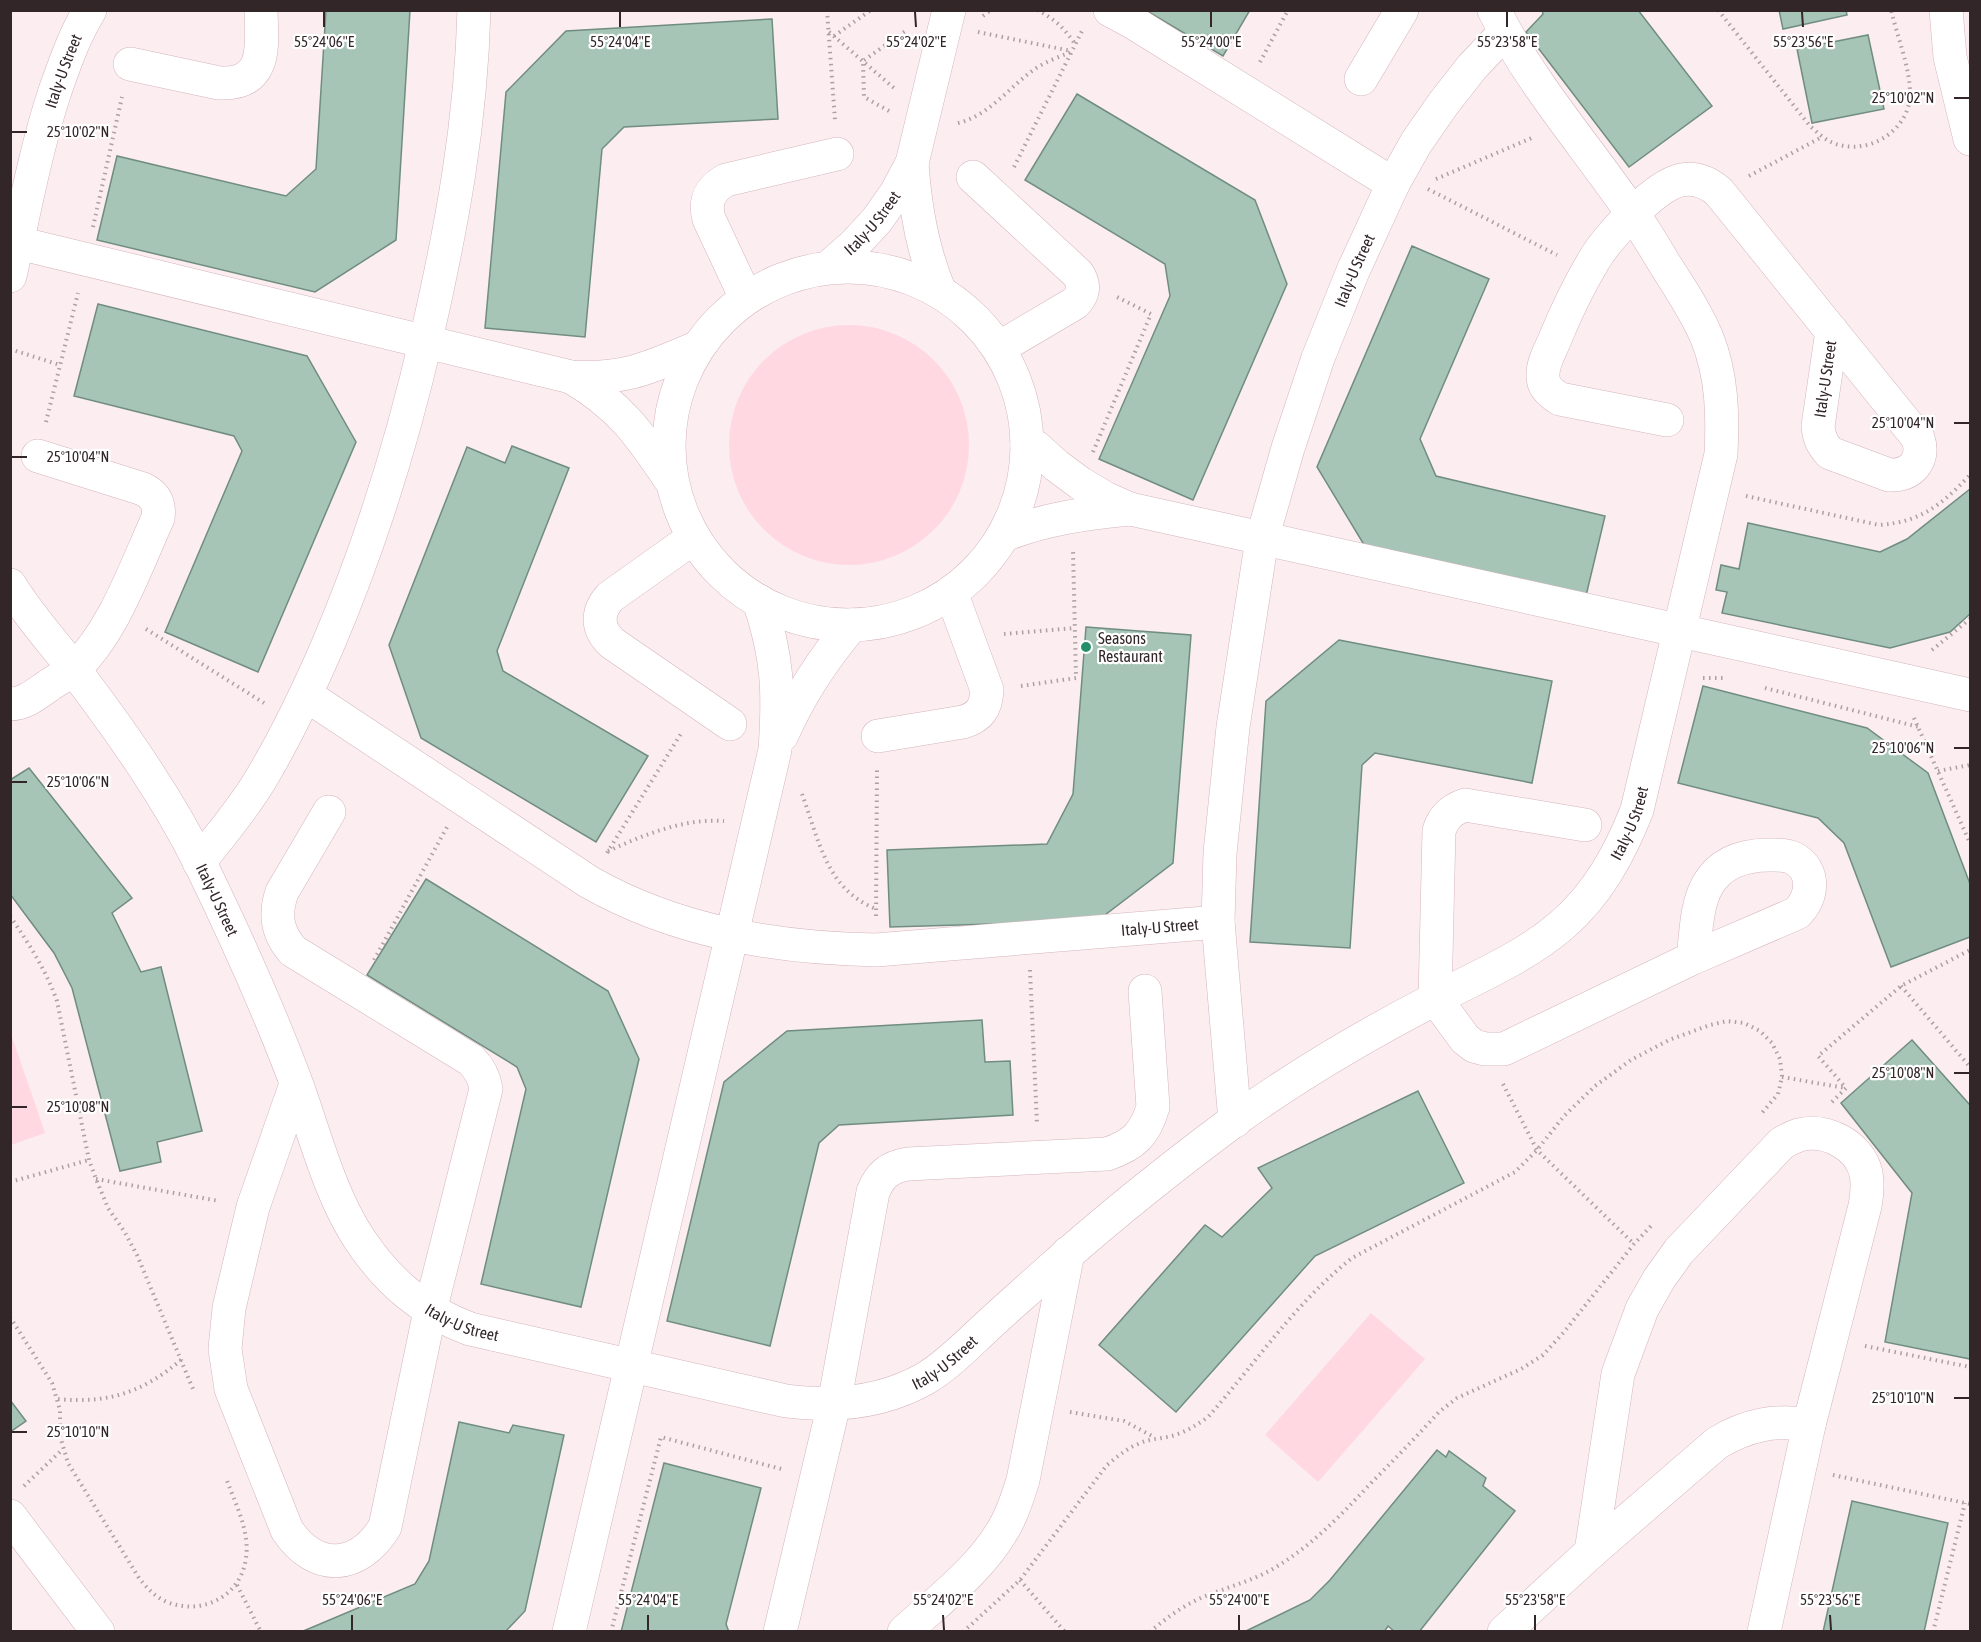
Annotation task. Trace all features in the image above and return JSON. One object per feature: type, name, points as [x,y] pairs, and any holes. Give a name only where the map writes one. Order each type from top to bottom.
[{"type":"street","name":"Italy-U Street","points":[[10,276],[14,242],[49,110],[69,50],[90,10]]},
{"type":"street","points":[[130,64],[219,83],[231,84],[242,81],[258,64],[262,53],[261,10]]},
{"type":"street","points":[[199,862],[230,824],[258,783],[299,708],[360,568],[381,508],[409,417],[448,247],[464,152],[474,10]]},
{"type":"street","points":[[1361,79],[1402,10]]},
{"type":"street","points":[[1946,10],[1950,57],[1971,139]]},
{"type":"street","points":[[1097,19],[1134,23],[1393,184]]},
{"type":"street","points":[[912,163],[926,111],[960,21]]},
{"type":"street","name":"Italy-U Street","points":[[10,585],[20,602],[73,669],[143,767],[199,862],[251,972],[296,1084],[336,1195],[358,1238],[393,1280],[430,1311],[470,1329],[786,1401],[834,1404],[861,1401],[905,1389],[945,1365],[1068,1253],[1235,1121],[1365,1037],[1534,946],[1562,925],[1607,873],[1624,842],[1637,810],[1721,454],[1721,396],[1716,367],[1699,321],[1633,214],[1528,68],[1500,21],[1472,67],[1416,142],[1393,184],[1353,271],[1318,358],[1288,448],[1262,539],[1235,715],[1220,853],[1218,921],[1235,1121]]},
{"type":"street","points":[[746,298],[709,219],[706,208],[709,196],[716,186],[726,180],[837,154]]},
{"type":"street","name":"Italy-U Street","points":[[829,267],[877,220],[896,193],[912,163]]},
{"type":"street","name":"Italy-U Street","points":[[912,163],[921,234],[930,268],[940,292]]},
{"type":"street","points":[[973,177],[1082,280],[1083,289],[1075,303],[999,348]]},
{"type":"street","name":"Italy-U Street","points":[[1667,420],[1560,399],[1544,384],[1543,374],[1561,322],[1588,271],[1613,235],[1633,214],[1670,184],[1680,180],[1701,181],[1711,185],[1719,192],[1832,331]]},
{"type":"street","points":[[14,242],[571,377],[596,379],[620,376],[644,370],[696,348]]},
{"type":"street","points":[[858,266],[914,279],[963,307],[999,348],[1019,389],[1025,412],[1026,470],[1018,504],[1004,535],[980,567],[951,592],[928,606],[904,616],[852,625],[828,624],[781,612],[759,602],[734,584],[712,563],[693,538],[680,510],[671,481],[667,447],[671,412],[680,379],[696,348],[718,321],[746,298],[771,283],[799,273],[829,267],[858,266]]},
{"type":"street","points":[[571,377],[613,405],[630,423],[671,481]]},
{"type":"street","points":[[1027,445],[1036,447],[1080,483],[1130,509],[1971,695]]},
{"type":"street","points":[[10,704],[28,700],[73,669],[90,652],[116,610],[158,518],[158,504],[150,492],[38,456]]},
{"type":"street","points":[[1004,535],[1072,516],[1130,509]]},
{"type":"street","points":[[693,538],[610,597],[604,604],[599,621],[605,637],[612,643],[730,724]]},
{"type":"street","points":[[878,736],[973,719],[982,712],[987,690],[951,592]]},
{"type":"street","points":[[569,1632],[772,765],[778,708],[775,659],[771,635],[759,602]]},
{"type":"street","points":[[772,765],[804,688],[852,625]]},
{"type":"street","name":"Italy-U Street","points":[[299,708],[463,798],[589,882],[619,899],[653,913],[732,936],[825,949],[876,950],[1218,921]]},
{"type":"street","points":[[1585,825],[1474,805],[1465,805],[1448,814],[1442,822],[1439,831],[1435,998],[1465,1040],[1485,1049],[1504,1049],[1693,958]]},
{"type":"street","points":[[296,1084],[253,1207],[229,1308],[225,1349],[227,1369],[231,1389],[288,1530],[297,1545],[311,1555],[328,1560],[345,1560],[362,1554],[375,1542],[385,1527],[430,1311],[486,1089],[479,1068],[471,1060],[293,951],[286,943],[278,924],[278,902],[329,812]]},
{"type":"street","points":[[780,1632],[834,1404],[873,1192],[878,1181],[885,1172],[895,1166],[908,1164],[1107,1154],[1124,1148],[1138,1138],[1148,1123],[1153,1107],[1145,991]]},
{"type":"street","points":[[1591,1552],[1618,1374],[1642,1310],[1659,1279],[1679,1251],[1782,1143],[1800,1135],[1821,1134],[1840,1140],[1856,1153],[1866,1171],[1868,1189],[1809,1425],[1764,1632]]},
{"type":"street","points":[[904,1632],[973,1568],[990,1549],[1015,1505],[1023,1480],[1068,1253]]},
{"type":"street","points":[[1504,1632],[1591,1552],[1717,1443],[1735,1432],[1755,1425],[1791,1422],[1809,1425]]},
{"type":"street","points":[[14,1504],[98,1632]]},
{"type":"path","points":[[827,10],[837,154]]},
{"type":"path","points":[[834,36],[871,10]]},
{"type":"path","points":[[1037,10],[1054,20],[1075,44]]},
{"type":"path","points":[[1243,91],[1288,10]]},
{"type":"path","points":[[1718,10],[1810,126],[1822,137],[1836,144],[1851,147],[1867,145],[1883,139],[1896,128],[1905,114],[1910,98],[1910,81],[1891,10]]},
{"type":"path","points":[[997,200],[1071,51],[1097,19]]},
{"type":"path","points":[[960,21],[1071,51]]},
{"type":"path","points":[[863,61],[911,27],[908,37]]},
{"type":"path","points":[[829,31],[895,88],[947,125],[967,121],[983,112],[1034,69],[1071,51]]},
{"type":"path","points":[[863,61],[864,97],[889,111]]},
{"type":"path","points":[[895,88],[897,78]]},
{"type":"path","points":[[886,120],[892,100]]},
{"type":"path","points":[[1566,122],[1422,186],[1588,271]]},
{"type":"path","points":[[1719,192],[1822,137]]},
{"type":"path","points":[[1080,483],[1151,314],[1082,280]]},
{"type":"path","points":[[10,349],[60,365]]},
{"type":"path","points":[[1743,495],[1879,525],[1895,524],[1925,514],[1940,504],[1971,475]]},
{"type":"path","points":[[987,690],[1076,678],[1072,516]]},
{"type":"path","points":[[116,610],[299,708]]},
{"type":"path","points":[[967,637],[1075,627]]},
{"type":"path","points":[[1698,686],[1702,678],[1725,678]]},
{"type":"path","points":[[1896,679],[1971,843]]},
{"type":"path","points":[[1759,686],[1919,727]]},
{"type":"path","points":[[589,882],[699,704]]},
{"type":"path","points":[[876,950],[878,736]]},
{"type":"path","points":[[772,765],[799,788],[828,863],[839,884],[856,900],[876,909]]},
{"type":"path","points":[[1938,771],[1971,765]]},
{"type":"path","points":[[357,989],[463,798]]},
{"type":"path","points":[[608,851],[662,830],[690,824],[720,821],[758,824]]},
{"type":"path","points":[[10,916],[38,957],[57,1001],[89,1160],[96,1179],[108,1208],[137,1255],[194,1391]]},
{"type":"path","points":[[1028,938],[1038,1158]]},
{"type":"path","points":[[1846,1088],[1818,1056],[1901,986],[1971,950]]},
{"type":"path","points":[[1901,986],[1971,1067]]},
{"type":"path","points":[[963,1632],[1020,1580],[1107,1465],[1129,1449],[1155,1438],[1173,1436],[1192,1428],[1208,1417],[1312,1293],[1352,1258],[1515,1172],[1538,1150],[1564,1116],[1595,1086],[1631,1060],[1669,1040],[1710,1025],[1727,1021],[1744,1023],[1760,1031],[1772,1043],[1780,1059],[1782,1077],[1778,1094],[1757,1118]]},
{"type":"path","points":[[1485,1049],[1538,1150],[1634,1244]]},
{"type":"path","points":[[1782,1077],[1846,1088]]},
{"type":"path","points":[[1800,1135],[1846,1088]]},
{"type":"path","points":[[10,1182],[89,1160]]},
{"type":"path","points":[[96,1179],[253,1207]]},
{"type":"path","points":[[1150,1632],[1168,1617],[1206,1596],[1273,1569],[1298,1553],[1321,1535],[1439,1412],[1476,1387],[1521,1369],[1543,1355],[1634,1244],[1659,1218]]},
{"type":"path","points":[[10,1317],[52,1383],[58,1399],[60,1436],[68,1463],[127,1559],[152,1593],[166,1601],[180,1606],[211,1603],[225,1596],[237,1586],[243,1572],[247,1543],[225,1475]]},
{"type":"path","points":[[1831,1340],[1971,1367]]},
{"type":"path","points":[[58,1399],[83,1401],[105,1399],[126,1393],[147,1385],[182,1359]]},
{"type":"path","points":[[1037,1407],[1124,1421],[1155,1438]]},
{"type":"path","points":[[611,1632],[661,1437],[816,1479]]},
{"type":"path","points":[[14,1504],[63,1449]]},
{"type":"path","points":[[1800,1468],[1968,1503],[1933,1632]]},
{"type":"path","points":[[1020,1580],[1065,1632]]},
{"type":"path","points":[[237,1586],[261,1632]]},
{"type":"shaded area","points":[[849,325],[872,327],[895,334],[916,345],[934,360],[949,378],[960,399],[967,422],[969,445],[967,468],[960,491],[949,512],[934,530],[916,545],[895,556],[872,563],[849,565],[826,563],[803,556],[782,545],[764,530],[749,512],[738,491],[731,468],[729,445],[731,422],[738,399],[749,378],[764,360],[782,345],[803,334],[826,327]]},
{"type":"shaded area","points":[[11,1034],[45,1133],[10,1145]]},
{"type":"shaded area","points":[[1371,1313],[1425,1359],[1318,1482],[1265,1435]]},
{"type":"building","points":[[326,10],[410,10],[396,240],[315,292],[97,240],[117,156],[286,196],[316,169]]},
{"type":"building","points":[[1145,10],[1250,10],[1223,56]]},
{"type":"building","points":[[1542,10],[1638,10],[1712,106],[1629,167],[1526,32],[1543,14]]},
{"type":"building","points":[[1779,10],[1846,10],[1847,15],[1783,29]]},
{"type":"building","points":[[772,19],[778,119],[624,127],[602,149],[585,337],[485,328],[506,92],[566,31]]},
{"type":"building","points":[[1868,35],[1884,109],[1812,123],[1797,49]]},
{"type":"building","points":[[1077,94],[1255,200],[1287,284],[1193,500],[1099,459],[1170,296],[1165,264],[1025,180]]},
{"type":"building","points":[[1412,246],[1489,279],[1420,439],[1436,476],[1605,516],[1585,600],[1366,548],[1317,467]]},
{"type":"building","points":[[98,304],[307,356],[356,442],[258,672],[165,632],[242,451],[234,436],[74,396]]},
{"type":"building","points":[[512,446],[569,468],[497,651],[503,671],[648,756],[596,842],[421,738],[389,645],[467,447],[505,463]]},
{"type":"building","points":[[1970,489],[1970,614],[1950,632],[1890,648],[1722,613],[1727,592],[1716,590],[1721,565],[1739,569],[1748,523],[1880,552],[1907,539]]},
{"type":"building","points":[[1086,627],[1191,635],[1173,863],[1097,921],[890,927],[887,850],[1047,844],[1073,794]]},
{"type":"building","points":[[1339,640],[1552,681],[1532,783],[1375,753],[1362,765],[1350,948],[1250,942],[1266,701]]},
{"type":"building","points":[[1703,686],[1867,728],[1928,773],[1970,884],[1970,937],[1891,967],[1844,843],[1818,818],[1678,783]]},
{"type":"building","points":[[29,768],[132,898],[112,913],[141,972],[161,967],[202,1131],[157,1142],[161,1162],[120,1171],[72,988],[54,953],[10,894],[10,780]]},
{"type":"building","points":[[426,879],[608,991],[639,1059],[581,1307],[481,1284],[526,1089],[517,1067],[367,975]]},
{"type":"building","points":[[982,1020],[985,1062],[1010,1061],[1013,1115],[839,1125],[819,1143],[770,1346],[667,1321],[724,1082],[787,1031]]},
{"type":"building","points":[[1912,1040],[1970,1105],[1970,1359],[1885,1342],[1912,1193],[1841,1103]]},
{"type":"building","points":[[1418,1091],[1464,1183],[1315,1256],[1176,1412],[1099,1345],[1205,1225],[1222,1237],[1272,1188],[1258,1168]]},
{"type":"building","points":[[10,1400],[26,1421],[10,1432]]},
{"type":"building","points":[[459,1422],[509,1433],[513,1425],[564,1435],[525,1611],[505,1632],[301,1632],[415,1584],[429,1561]]},
{"type":"building","points":[[1437,1450],[1446,1457],[1449,1451],[1486,1478],[1483,1486],[1515,1511],[1419,1632],[1395,1632],[1388,1626],[1384,1632],[1244,1632],[1310,1600],[1330,1580]]},
{"type":"building","points":[[664,1463],[761,1488],[726,1624],[729,1632],[621,1632]]},
{"type":"building","points":[[1852,1501],[1948,1523],[1924,1632],[1823,1632]]},
{"type":"place","name":"Seasons Restaurant","points":[[1086,647]]}]
